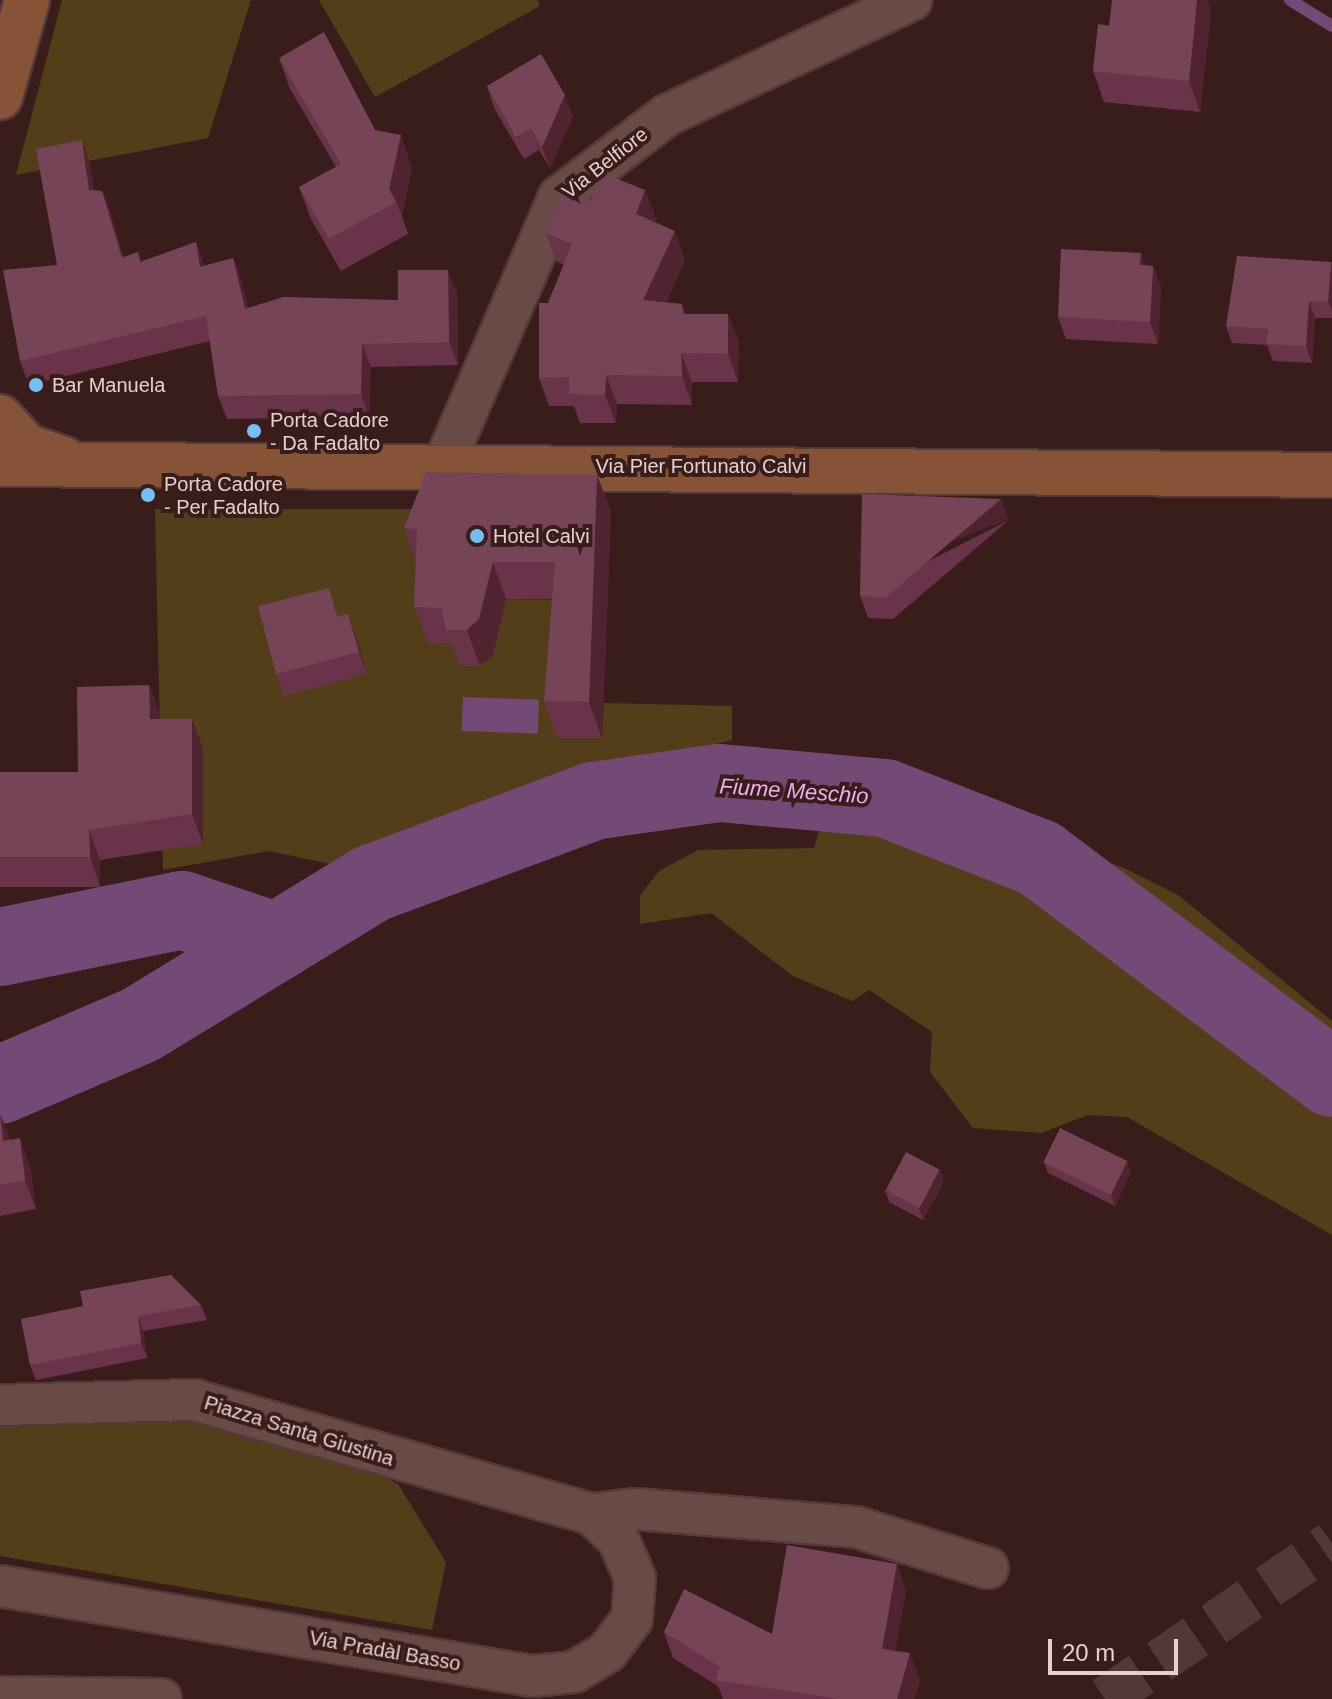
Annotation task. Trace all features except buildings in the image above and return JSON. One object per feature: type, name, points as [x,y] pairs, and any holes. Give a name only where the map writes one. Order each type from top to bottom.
[{"type":"main road","points":[[0,97],[27,0]]},
{"type":"main road","points":[[0,417],[26,446],[70,461]]},
{"type":"main road","name":"Via Pier Fortunato Calvi","points":[[0,464],[70,461],[444,464],[1332,475]]},
{"type":"street","name":"Via Belfiore","points":[[444,464],[559,197],[667,115],[911,0]]},
{"type":"street","name":"Piazza Santa Giustina","points":[[0,1405],[194,1400],[592,1514]]},
{"type":"street","points":[[592,1514],[635,1509],[856,1527],[988,1568]]},
{"type":"street","name":"Via Pradàl Basso","points":[[0,1586],[532,1676],[574,1672],[607,1652],[632,1619],[635,1578],[618,1539],[592,1514]]},
{"type":"street","points":[[0,1697],[161,1699]]},
{"type":"shaded area","points":[[62,0],[251,0],[208,138],[16,175]]},
{"type":"shaded area","points":[[319,0],[537,0],[540,6],[375,97]]},
{"type":"shaded area","points":[[155,509],[439,509],[492,599],[582,600],[602,738],[604,703],[732,706],[732,740],[513,795],[394,842],[349,868],[269,851],[163,870]]},
{"type":"shaded area","points":[[463,697],[539,700],[538,734],[462,731]]},
{"type":"shaded area","points":[[828,800],[1004,829],[1122,867],[1178,895],[1332,1021],[1332,1235],[1127,1117],[1088,1115],[1041,1133],[973,1128],[930,1072],[932,1032],[869,990],[852,1001],[793,976],[711,913],[640,924],[640,896],[659,871],[698,850],[814,848]]},
{"type":"shaded area","points":[[187,1407],[336,1454],[398,1484],[446,1562],[432,1630],[0,1556],[0,1420]]},
{"type":"waterway","points":[[1290,0],[1332,26]]},
{"type":"waterway","name":"Fiume Meschio","points":[[0,1085],[140,1025],[373,883],[593,801],[720,783],[885,798],[1039,858],[1332,1078]]},
{"type":"waterway","points":[[0,947],[182,910],[277,942]]},
{"type":"tunnel","points":[[1105,1699],[1332,1543]]},
{"type":"place","name":"Bar Manuela","points":[[36,385]]},
{"type":"place","name":"Porta Cadore - Da Fadalto","points":[[254,431]]},
{"type":"place","name":"Porta Cadore - Per Fadalto","points":[[148,495]]},
{"type":"place","name":"Hotel Calvi","points":[[477,536]]}]
